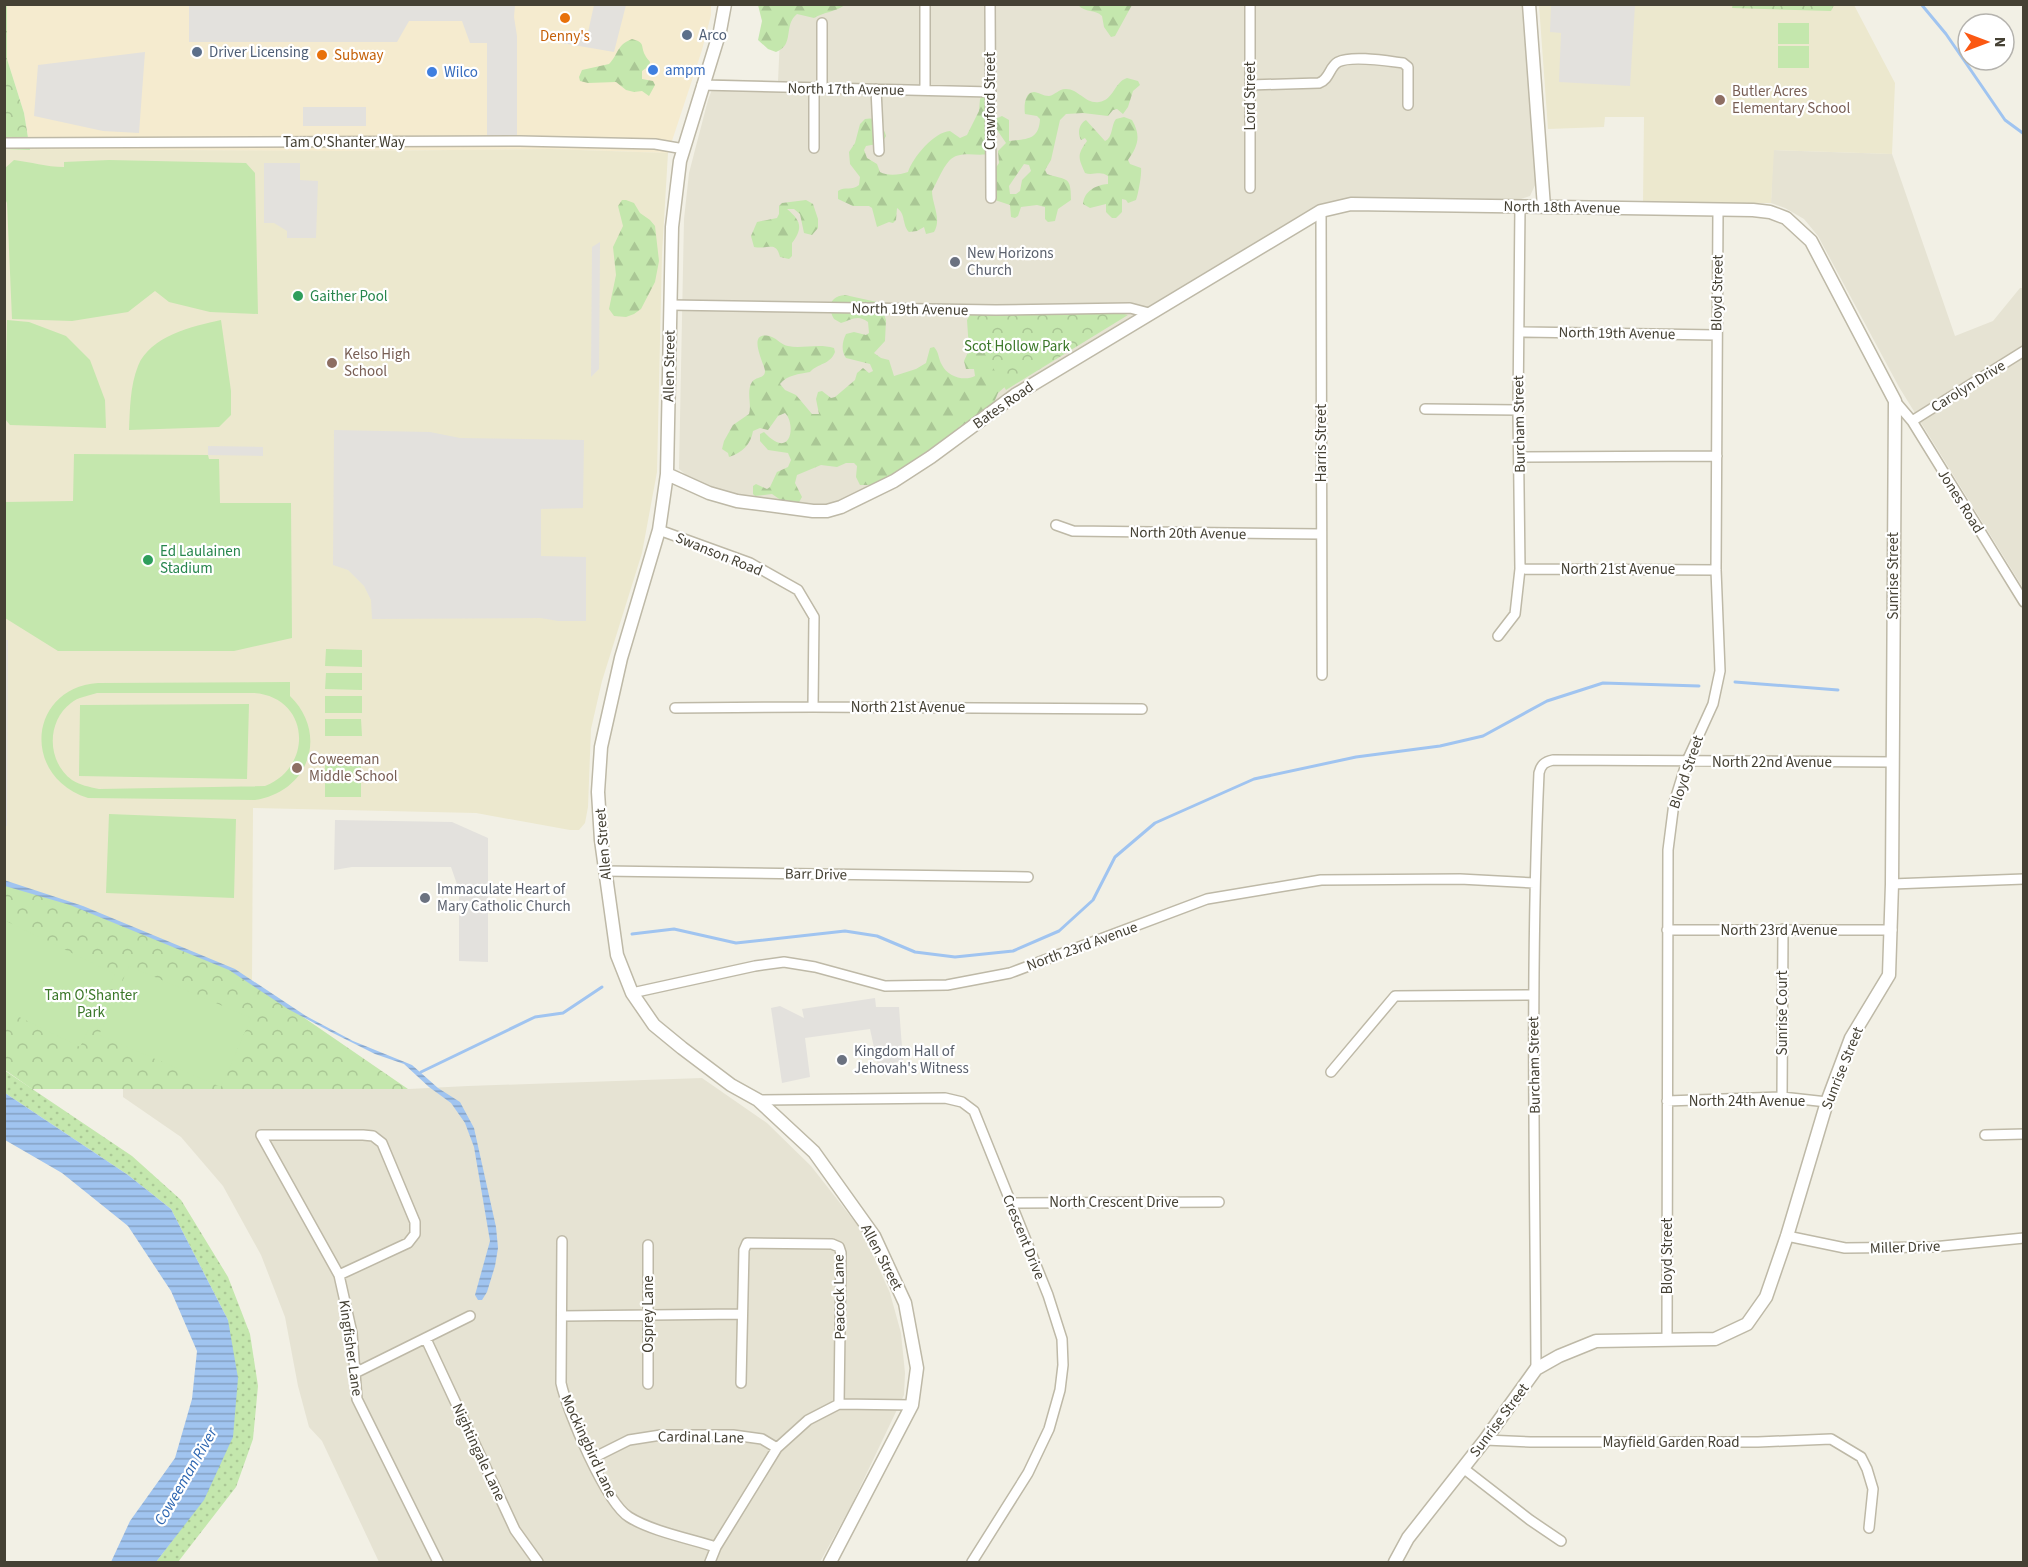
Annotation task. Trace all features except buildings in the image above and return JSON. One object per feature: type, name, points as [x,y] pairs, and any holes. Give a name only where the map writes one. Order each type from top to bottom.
[{"type":"street","name":"Allen Street","points":[[725,4],[720,31],[680,161],[672,227],[667,474],[659,530],[618,668],[602,747],[598,792],[604,871],[617,954],[632,993],[654,1025],[731,1085],[758,1100],[814,1152],[874,1236],[905,1303],[918,1368],[912,1405],[830,1563]]},
{"type":"street","points":[[925,90],[926,4]]},
{"type":"street","name":"Crawford Street","points":[[990,4],[991,198]]},
{"type":"street","name":"Lord Street","points":[[1250,4],[1250,188]]},
{"type":"street","points":[[1529,4],[1544,207]]},
{"type":"street","points":[[814,148],[822,23]]},
{"type":"street","points":[[1250,85],[1319,83],[1327,79],[1338,62],[1349,60],[1403,63],[1408,67],[1408,105]]},
{"type":"street","name":"North 17th Avenue","points":[[702,85],[991,92]]},
{"type":"street","points":[[876,89],[879,150]]},
{"type":"street","name":"Tam O'Shanter Way","points":[[4,143],[520,141],[655,144],[684,149]]},
{"type":"street","name":"North 18th Avenue","points":[[1321,211],[1351,204],[1718,210],[1770,212],[1786,218],[1798,228]]},
{"type":"street","name":"Burcham Street","points":[[1498,636],[1515,614],[1520,569],[1518,410],[1520,206]]},
{"type":"street","name":"Bloyd Street","points":[[1667,1338],[1667,930],[1670,824],[1674,802],[1687,761],[1713,704],[1720,671],[1716,570],[1718,210]]},
{"type":"street","name":"Bates Road","points":[[667,474],[709,493],[736,501],[813,511],[827,511],[841,507],[894,481],[931,457],[1015,395],[1321,211]]},
{"type":"street","name":"Harris Street","points":[[1321,211],[1322,675]]},
{"type":"street","name":"Sunrise Street","points":[[1395,1563],[1408,1538],[1485,1440],[1536,1369],[1559,1356],[1596,1341],[1667,1338],[1715,1339],[1747,1324],[1766,1298],[1827,1102],[1851,1038],[1889,975],[1892,930],[1895,401],[1821,258],[1811,241],[1798,228]]},
{"type":"street","name":"North 19th Avenue","points":[[670,305],[996,310],[1130,308],[1149,313]]},
{"type":"street","name":"North 19th Avenue","points":[[1519,332],[1716,335]]},
{"type":"street","name":"Carolyn Drive","points":[[1912,421],[2024,351]]},
{"type":"street","name":"Jones Road","points":[[1895,401],[1912,421],[2024,602]]},
{"type":"street","points":[[1425,409],[1518,410]]},
{"type":"street","points":[[1519,457],[1717,456]]},
{"type":"street","name":"North 20th Avenue","points":[[1056,525],[1073,531],[1321,534]]},
{"type":"street","name":"Swanson Road","points":[[659,530],[750,563],[798,590],[814,617],[813,706]]},
{"type":"street","name":"North 21st Avenue","points":[[1520,569],[1716,570]]},
{"type":"street","name":"North 21st Avenue","points":[[675,708],[813,706],[1142,709]]},
{"type":"street","name":"North 22nd Avenue","points":[[1544,763],[1553,760],[1892,762]]},
{"type":"street","name":"Burcham Street","points":[[1536,1369],[1534,883],[1539,773],[1544,763]]},
{"type":"street","name":"Barr Drive","points":[[604,871],[1028,877]]},
{"type":"street","name":"North 23rd Avenue","points":[[632,993],[755,966],[784,962],[815,967],[885,986],[948,985],[1010,972],[1208,899],[1321,880],[1460,879],[1534,883]]},
{"type":"street","points":[[1892,884],[2024,879]]},
{"type":"street","name":"Sunrise Court","points":[[1782,1098],[1783,929]]},
{"type":"street","name":"North 23rd Avenue","points":[[1667,930],[1892,930]]},
{"type":"street","points":[[1331,1072],[1395,996],[1533,995]]},
{"type":"street","name":"Crescent Drive","points":[[758,1100],[945,1098],[962,1102],[974,1111],[981,1124],[1010,1203],[1048,1295],[1062,1339],[1061,1382],[1045,1438],[1028,1473],[972,1563]]},
{"type":"street","name":"North 24th Avenue","points":[[1667,1101],[1782,1098],[1827,1102]]},
{"type":"street","points":[[1985,1135],[2024,1134]]},
{"type":"street","name":"Kingfisher Lane","points":[[339,1275],[408,1243],[415,1234],[415,1222],[382,1143],[373,1136],[363,1135],[261,1135],[339,1275],[352,1333],[357,1399],[438,1563]]},
{"type":"street","name":"North Crescent Drive","points":[[1010,1203],[1219,1202]]},
{"type":"street","name":"Miller Drive","points":[[1787,1236],[1845,1248],[1933,1247],[2024,1238]]},
{"type":"street","name":"Mockingbird Lane","points":[[562,1241],[561,1383],[565,1402],[591,1459],[616,1506],[628,1517],[641,1524],[716,1547]]},
{"type":"street","name":"Peacock Lane","points":[[741,1383],[741,1314],[744,1250],[747,1243],[832,1244],[839,1247],[841,1253],[839,1404]]},
{"type":"street","name":"Osprey Lane","points":[[648,1245],[648,1384]]},
{"type":"street","points":[[562,1316],[741,1314]]},
{"type":"street","points":[[355,1373],[470,1316]]},
{"type":"street","name":"Nightingale Lane","points":[[426,1339],[515,1530],[538,1563]]},
{"type":"street","points":[[710,1563],[716,1547],[777,1448],[808,1420],[839,1404],[912,1405]]},
{"type":"street","name":"Cardinal Lane","points":[[591,1459],[629,1440],[662,1435],[733,1435],[762,1439],[777,1448]]},
{"type":"street","name":"Mayfield Garden Road","points":[[1485,1440],[1758,1442],[1831,1439],[1861,1457],[1867,1469],[1873,1489],[1869,1528]]},
{"type":"street","points":[[1463,1468],[1561,1541]]},
{"type":"shaded area","points":[[711,4],[711,15],[702,50],[668,153],[550,149],[30,150],[24,113],[7,59],[7,5]]},
{"type":"shaded area","points":[[189,5],[515,5],[517,137],[487,137],[487,43],[470,43],[462,21],[409,21],[397,42],[189,42]]},
{"type":"shaded area","points":[[594,5],[626,5],[614,52],[550,41],[552,31],[587,37]]},
{"type":"shaded area","points":[[799,5],[1523,5],[1536,183],[1530,196],[1518,200],[1357,199],[1328,202],[1005,394],[925,456],[844,502],[821,507],[741,497],[720,492],[691,479],[679,469],[684,219],[689,173],[708,100],[716,79],[778,81],[781,17]]},
{"type":"shaded area","name":"Butler Acres Elementary School","points":[[1539,5],[1854,5],[1895,83],[1892,154],[1774,150],[1771,203],[1643,203],[1644,117],[1605,117],[1604,127],[1548,129]]},
{"type":"shaded area","points":[[1551,5],[1635,5],[1630,86],[1559,82],[1561,33],[1550,32]]},
{"type":"shaded area","points":[[145,52],[139,133],[103,131],[34,116],[38,65]]},
{"type":"shaded area","points":[[303,107],[366,107],[366,126],[303,126]]},
{"type":"shaded area","name":"Kelso High School","points":[[5,149],[338,151],[550,149],[668,153],[662,254],[657,472],[642,553],[602,681],[591,729],[588,807],[585,823],[579,830],[476,813],[253,808],[252,982],[5,883]]},
{"type":"shaded area","points":[[1773,150],[1892,154],[1955,336],[1993,321],[2020,288],[2023,288],[2023,588],[1899,387],[1818,236],[1804,219],[1771,203]]},
{"type":"shaded area","points":[[264,163],[300,163],[300,180],[318,181],[316,238],[287,238],[287,231],[274,223],[264,223]]},
{"type":"shaded area","points":[[600,242],[599,369],[591,377],[592,247]]},
{"type":"shaded area","points":[[334,430],[430,432],[460,438],[584,440],[583,508],[541,509],[541,556],[586,557],[586,621],[558,621],[541,618],[372,619],[371,600],[364,586],[348,570],[333,565]]},
{"type":"shaded area","points":[[208,446],[263,447],[263,456],[208,455]]},
{"type":"shaded area","points":[[4,640],[8,640],[7,826],[4,826]]},
{"type":"shaded area","points":[[335,820],[452,822],[488,838],[488,962],[459,961],[459,890],[451,867],[352,867],[334,870]]},
{"type":"shaded area","points":[[875,998],[876,1007],[899,1007],[903,1061],[878,1066],[870,1029],[805,1038],[810,1077],[782,1083],[771,1008],[780,1006],[804,1018],[802,1009]]},
{"type":"shaded area","points":[[702,1078],[767,1123],[811,1166],[862,1231],[890,1293],[901,1333],[905,1373],[904,1395],[851,1506],[820,1562],[379,1562],[322,1441],[309,1427],[298,1386],[285,1317],[261,1255],[223,1186],[181,1137],[123,1097],[123,1089],[408,1089]]},
{"type":"green space","points":[[7,4],[7,59],[24,113],[30,150],[5,149],[4,5]]},
{"type":"green space","points":[[758,4],[845,5],[814,18],[797,14],[790,24],[785,45],[776,52],[768,49],[758,40],[762,21]]},
{"type":"green space","points":[[1733,4],[1834,5],[1831,11],[1732,8]]},
{"type":"green space","points":[[1078,5],[1132,5],[1115,36],[1111,37],[1104,27],[1102,16]]},
{"type":"green space","points":[[1778,23],[1809,23],[1809,44],[1778,44]]},
{"type":"green space","points":[[632,39],[641,43],[645,56],[650,62],[649,66],[642,71],[642,79],[653,81],[655,85],[649,96],[642,91],[626,90],[616,82],[580,81],[582,70],[609,64],[620,47]]},
{"type":"green space","points":[[1778,46],[1809,46],[1809,68],[1778,68]]},
{"type":"green space","points":[[1127,78],[1138,81],[1140,85],[1133,91],[1123,114],[1117,109],[1108,116],[1083,113],[1066,114],[1060,120],[1051,160],[1045,170],[1047,174],[1069,183],[1071,200],[1058,209],[1055,221],[1048,222],[1045,219],[1045,207],[1037,205],[1021,207],[1018,216],[1011,217],[1010,205],[995,200],[995,169],[999,163],[998,151],[1006,143],[995,127],[995,119],[1002,116],[1009,120],[1009,141],[1026,139],[1037,131],[1040,119],[1037,116],[1025,114],[1025,101],[1031,93],[1036,92],[1049,96],[1063,89],[1070,89],[1090,101],[1099,102],[1108,98]],"holes":[[[1024,164],[1029,165],[1031,171],[1022,180],[1020,191],[1010,194],[1009,186]]]},
{"type":"green space","points":[[982,96],[987,101],[990,127],[997,143],[996,150],[985,154],[960,155],[946,164],[932,191],[937,217],[934,232],[926,234],[924,227],[909,232],[902,213],[897,208],[896,220],[893,223],[889,222],[877,227],[872,208],[853,206],[838,199],[838,191],[859,185],[860,177],[850,164],[849,152],[855,143],[860,124],[865,119],[869,118],[879,122],[886,136],[882,143],[866,146],[864,150],[867,158],[877,164],[880,172],[890,175],[901,174],[908,172],[919,153],[937,136],[950,131],[960,138],[967,135],[979,111]]},
{"type":"green space","points":[[1124,117],[1132,120],[1137,132],[1136,146],[1128,160],[1130,164],[1141,168],[1140,179],[1136,200],[1128,203],[1122,199],[1122,212],[1116,218],[1112,218],[1106,212],[1106,204],[1090,208],[1083,204],[1091,190],[1108,184],[1108,176],[1102,173],[1085,173],[1080,156],[1087,141],[1085,138],[1081,140],[1079,132],[1080,126],[1086,120],[1105,141],[1116,119]]},
{"type":"green space","points":[[14,160],[64,167],[64,162],[109,160],[246,163],[255,173],[258,314],[210,312],[169,302],[155,291],[128,312],[72,321],[12,319],[4,169]]},
{"type":"green space","points":[[622,200],[634,203],[640,213],[655,226],[659,261],[655,282],[641,309],[626,317],[614,316],[609,309],[616,275],[613,247],[623,226],[618,206]]},
{"type":"green space","points":[[806,200],[813,204],[818,219],[818,228],[812,235],[804,233],[800,214],[794,209],[787,209],[799,224],[798,232],[792,243],[792,256],[789,259],[780,257],[774,247],[754,247],[751,236],[757,222],[777,218],[779,206],[782,203]]},
{"type":"green space","points":[[845,295],[877,302],[882,308],[886,320],[885,341],[874,353],[889,360],[894,376],[926,363],[930,348],[934,347],[944,369],[952,375],[961,378],[975,376],[974,369],[966,369],[964,361],[969,350],[967,320],[971,313],[977,317],[982,350],[1004,367],[1007,385],[998,393],[990,412],[972,424],[960,426],[950,444],[926,452],[920,462],[872,485],[860,485],[856,477],[857,466],[854,463],[846,463],[837,467],[821,465],[797,475],[795,483],[802,497],[798,504],[785,503],[772,494],[755,496],[753,486],[756,484],[767,489],[770,487],[777,472],[788,467],[791,460],[788,453],[768,450],[760,441],[760,434],[764,432],[773,440],[786,442],[791,431],[785,413],[778,416],[768,430],[760,428],[753,431],[748,444],[738,453],[729,457],[728,453],[722,449],[733,425],[749,414],[749,390],[752,382],[765,374],[757,342],[764,336],[772,337],[793,347],[834,348],[833,356],[827,362],[810,372],[790,377],[780,384],[785,390],[796,395],[812,414],[819,414],[816,399],[818,392],[822,391],[831,398],[835,397],[855,380],[857,373],[863,368],[869,373],[873,371],[870,364],[846,358],[843,352],[846,334],[854,332],[866,335],[869,333],[868,322],[861,318],[841,323],[834,319],[831,303],[836,297]]},
{"type":"green space","name":"Scot Hollow Park","points":[[973,314],[1128,315],[1006,390],[974,335]]},
{"type":"green space","points":[[7,320],[29,322],[66,336],[90,360],[105,400],[106,428],[10,425],[5,419]]},
{"type":"green space","points":[[221,320],[231,391],[231,415],[219,427],[129,430],[133,381],[144,356],[152,347],[174,334]]},
{"type":"green space","name":"Ed Laulainen Stadium","points":[[74,454],[208,455],[209,459],[219,459],[220,503],[291,503],[292,638],[234,651],[58,651],[5,618],[5,502],[73,501]]},
{"type":"green space","points":[[326,649],[362,650],[362,667],[325,666]]},
{"type":"green space","points":[[326,673],[362,673],[362,690],[325,689]]},
{"type":"green space","points":[[290,682],[290,696],[302,711],[309,727],[310,743],[307,759],[300,774],[289,786],[274,795],[255,800],[88,798],[66,787],[51,772],[43,754],[42,734],[46,716],[57,700],[75,689],[98,683]],"holes":[[[97,693],[254,693],[273,697],[286,707],[295,719],[299,734],[298,749],[292,764],[281,777],[265,786],[99,789],[81,785],[72,780],[64,772],[54,753],[54,731],[57,721],[71,703],[83,697]]]},
{"type":"green space","points":[[325,696],[362,696],[362,713],[325,713]]},
{"type":"green space","points":[[249,704],[247,779],[79,776],[80,705]]},
{"type":"green space","points":[[325,719],[361,719],[362,736],[325,736]]},
{"type":"green space","points":[[325,757],[361,757],[361,774],[325,773]]},
{"type":"green space","points":[[325,780],[361,780],[361,797],[325,797]]},
{"type":"green space","points":[[109,814],[236,819],[234,898],[106,893]]},
{"type":"green space","name":"Tam O'Shanter Park","points":[[5,883],[64,901],[221,965],[252,982],[408,1089],[32,1089],[5,1070]]},
{"type":"green space","points":[[4,920],[115,974],[80,1047],[5,1010]]},
{"type":"green space","points":[[129,966],[251,1018],[221,1087],[99,1035]]},
{"type":"green space","points":[[4,1070],[132,1156],[181,1200],[228,1277],[250,1334],[258,1386],[253,1439],[236,1487],[178,1562],[156,1562],[175,1537],[228,1320],[171,1209],[128,1175],[5,1093]]},
{"type":"water","points":[[4,880],[83,906],[235,969],[306,1016],[353,1041],[412,1065],[438,1088],[460,1102],[474,1128],[496,1227],[498,1248],[495,1266],[487,1292],[482,1300],[478,1300],[475,1295],[490,1241],[474,1147],[465,1123],[451,1103],[404,1064],[375,1054],[288,1009],[229,970],[70,905],[5,886]]},
{"type":"water","name":"Coweeman River","points":[[5,1093],[128,1175],[171,1209],[228,1320],[238,1378],[233,1437],[204,1500],[156,1562],[111,1562],[130,1521],[175,1458],[192,1399],[197,1351],[171,1291],[128,1226],[62,1173],[5,1140]]},
{"type":"waterway","points":[[1921,4],[1946,34],[2005,120],[2024,134]]},
{"type":"waterway","points":[[1735,682],[1838,690]]},
{"type":"waterway","points":[[632,934],[674,929],[736,943],[845,931],[877,936],[915,952],[955,957],[1013,951],[1059,931],[1093,900],[1115,857],[1155,823],[1254,779],[1356,757],[1440,746],[1483,736],[1547,701],[1603,683],[1699,686]]},
{"type":"waterway","points":[[421,1072],[535,1017],[563,1013],[602,987]]},
{"type":"place","name":"Denny's","points":[[565,18]]},
{"type":"place","name":"Arco","points":[[687,35]]},
{"type":"place","name":"Driver Licensing","points":[[197,52]]},
{"type":"place","name":"Subway","points":[[322,55]]},
{"type":"place","name":"ampm","points":[[653,70]]},
{"type":"place","name":"Wilco","points":[[432,72]]},
{"type":"place","name":"Butler Acres Elementary School","points":[[1720,100]]},
{"type":"place","name":"New Horizons Church","points":[[955,262]]},
{"type":"place","name":"Gaither Pool","points":[[298,296]]},
{"type":"place","name":"Kelso High School","points":[[332,363]]},
{"type":"place","name":"Ed Laulainen Stadium","points":[[148,560]]},
{"type":"place","name":"Coweeman Middle School","points":[[297,768]]},
{"type":"place","name":"Immaculate Heart of Mary Catholic Church","points":[[425,898]]},
{"type":"place","name":"Kingdom Hall of Jehovah's Witness","points":[[842,1060]]}]
